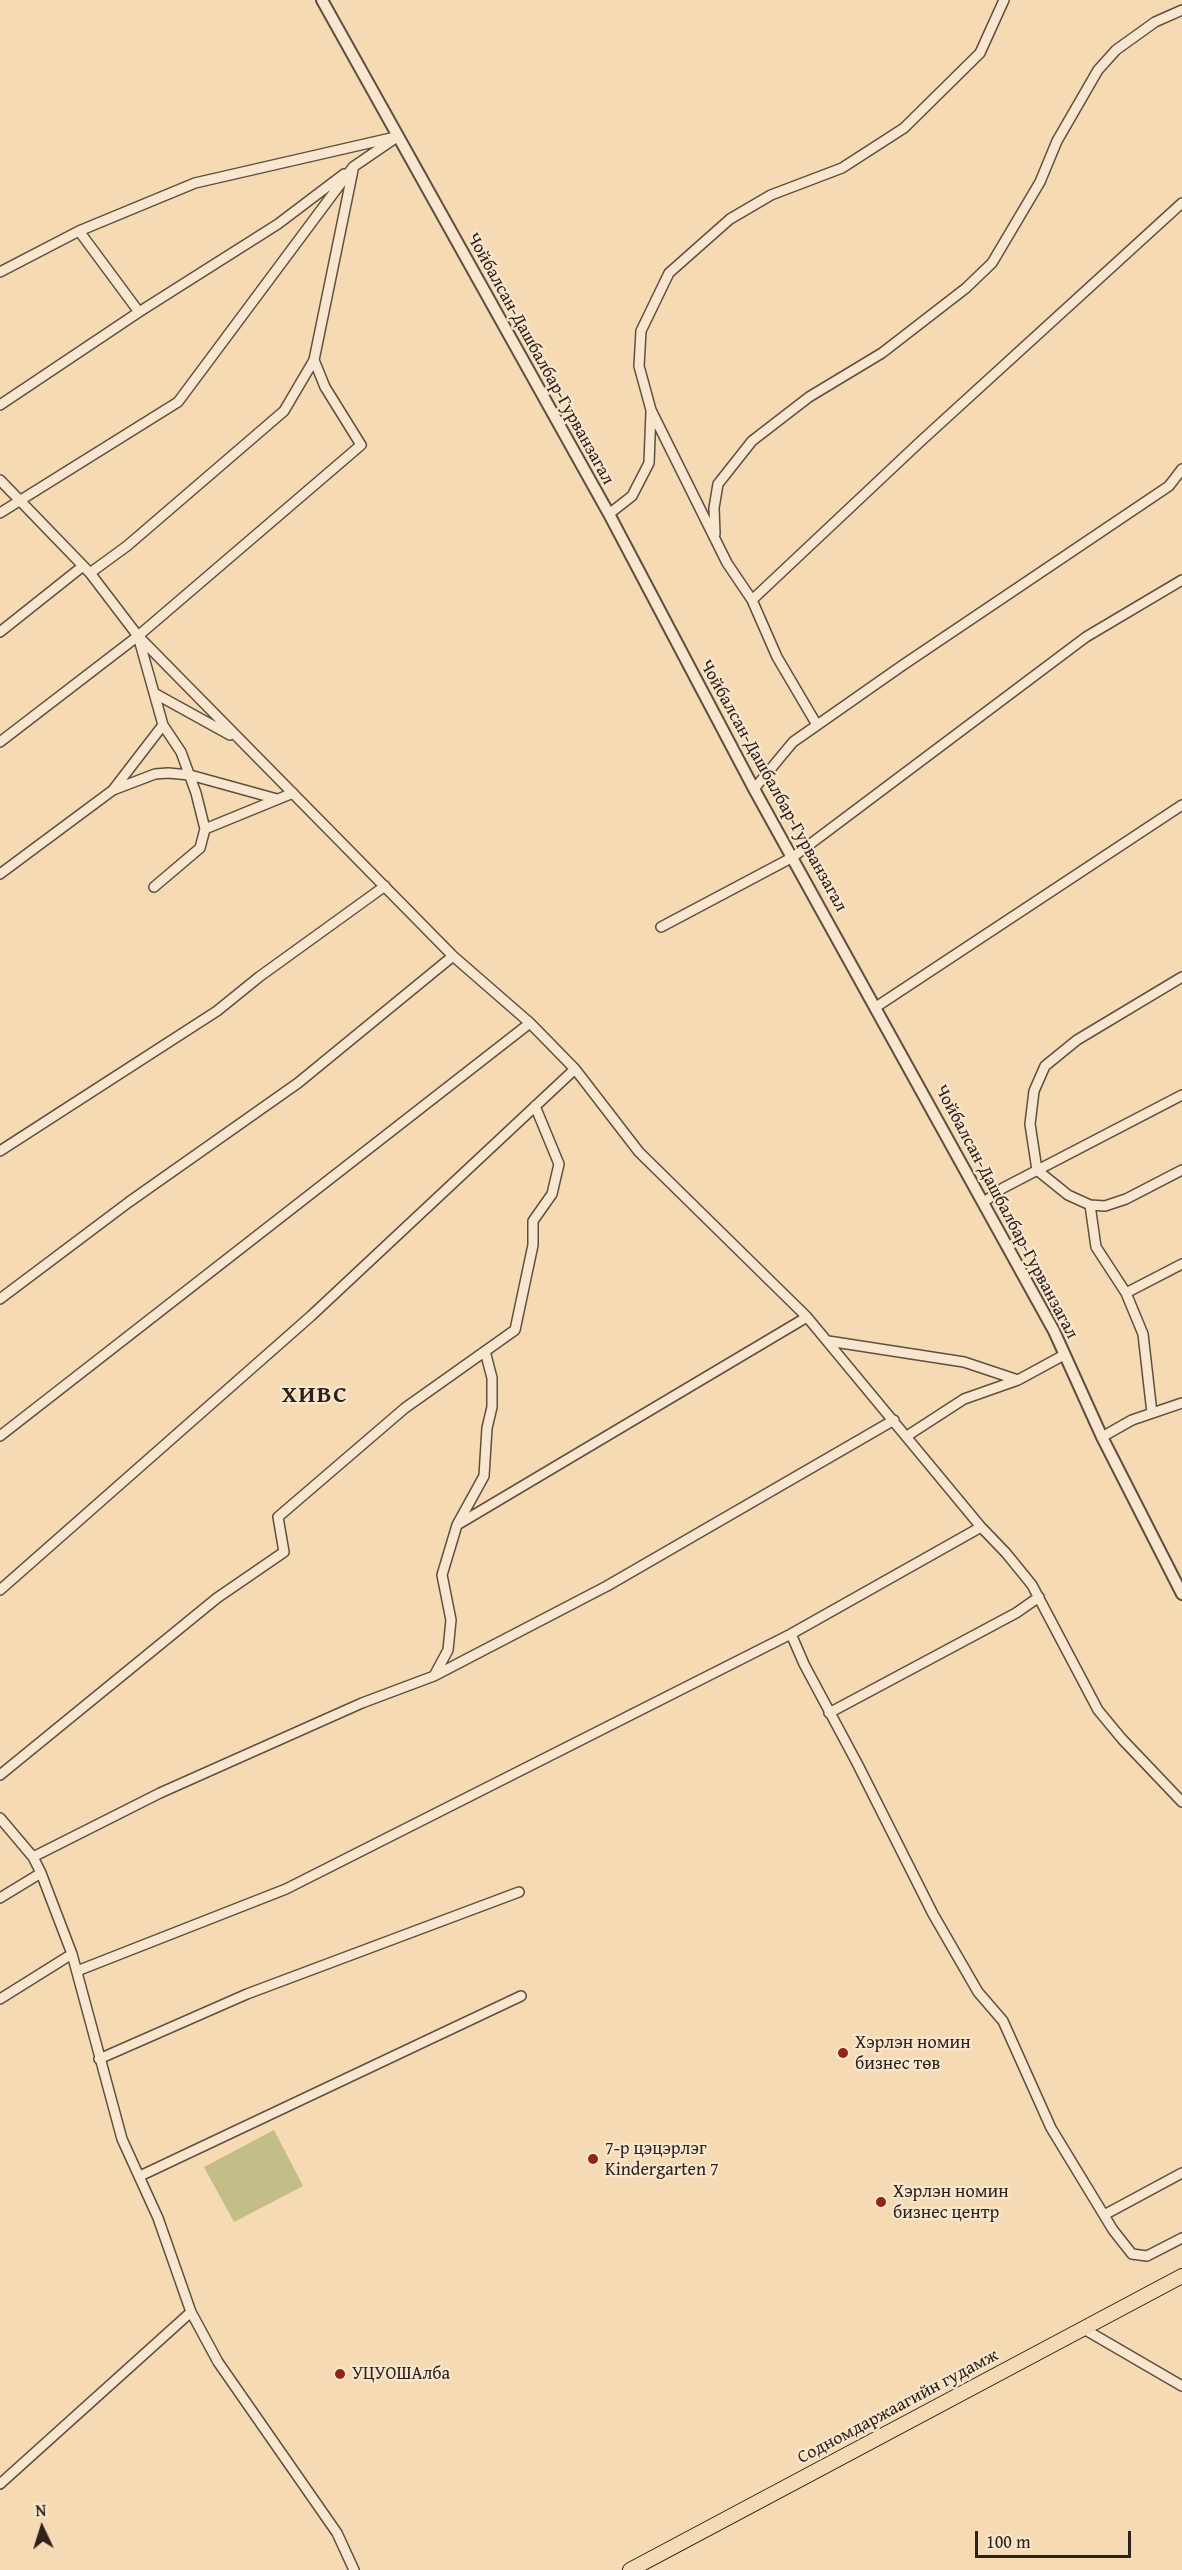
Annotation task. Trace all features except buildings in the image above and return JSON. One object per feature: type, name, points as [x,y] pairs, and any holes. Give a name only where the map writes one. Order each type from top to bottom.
[{"type":"main road","name":"Содномдаржаагийн гудамж","points":[[630,2570],[1182,2276]]},
{"type":"street","name":"Чойбалсан-Дашбалбар-Гурванзагал","points":[[322,0],[609,514],[754,789],[984,1202],[1065,1355],[1102,1437],[1182,1594]]},
{"type":"street","points":[[817,725],[777,657],[752,600],[727,563],[651,410],[639,366],[641,331],[669,273],[730,219],[771,195],[842,168],[904,128],[980,53],[1004,0]]},
{"type":"street","points":[[716,540],[714,508],[718,484],[752,441],[809,397],[891,347],[966,288],[992,263],[1035,192],[1057,141],[1098,70],[1116,50],[1155,21],[1182,10]]},
{"type":"street","points":[[0,405],[139,312],[278,224],[397,137]]},
{"type":"street","points":[[0,273],[79,231],[195,183],[397,137]]},
{"type":"street","points":[[0,632],[86,569],[127,546],[284,411],[314,360],[353,167]]},
{"type":"street","points":[[0,513],[178,402],[353,167]]},
{"type":"street","points":[[752,600],[921,441],[1182,203]]},
{"type":"street","points":[[79,231],[139,312]]},
{"type":"street","points":[[0,742],[138,636],[361,445],[325,387],[314,360]]},
{"type":"street","points":[[609,514],[632,496],[649,463],[651,410]]},
{"type":"street","points":[[754,789],[794,742],[903,664],[1169,486],[1182,469]]},
{"type":"street","points":[[0,480],[86,569],[138,636],[453,956],[530,1023],[575,1069],[639,1152],[807,1317],[981,1527],[1006,1552],[1039,1597],[1098,1710],[1122,1739],[1182,1802]]},
{"type":"street","points":[[661,927],[793,857],[1086,637],[1182,580]]},
{"type":"street","points":[[138,636],[163,725],[181,752],[205,829],[200,848],[154,887]]},
{"type":"street","points":[[154,693],[240,740]]},
{"type":"street","points":[[113,790],[163,725]]},
{"type":"street","points":[[0,874],[113,790],[155,774],[190,775],[277,799]]},
{"type":"street","points":[[205,829],[294,793]]},
{"type":"street","points":[[876,1007],[1182,805]]},
{"type":"street","points":[[0,1151],[218,1011],[268,970],[385,886]]},
{"type":"street","points":[[0,1299],[129,1202],[298,1083],[453,956]]},
{"type":"street","points":[[1182,977],[1077,1040],[1045,1066],[1034,1091],[1030,1124],[1038,1170],[1068,1195],[1090,1205],[1105,1206],[1126,1199],[1182,1170]]},
{"type":"street","points":[[0,1436],[530,1023]]},
{"type":"street","points":[[0,1590],[311,1316],[575,1069]]},
{"type":"street","points":[[984,1202],[1003,1188],[1182,1095]]},
{"type":"street","points":[[0,1775],[217,1598],[284,1552],[278,1517],[405,1408],[515,1330],[533,1245],[533,1221],[552,1194],[559,1164],[535,1107]]},
{"type":"street","points":[[1090,1205],[1096,1247],[1126,1293],[1143,1334],[1152,1413]]},
{"type":"street","points":[[1126,1293],[1182,1264]]},
{"type":"street","points":[[457,1525],[807,1317]]},
{"type":"street","points":[[828,1341],[964,1362],[1018,1380]]},
{"type":"street","points":[[434,1676],[448,1650],[452,1620],[442,1575],[457,1525],[484,1476],[492,1407],[492,1378],[485,1351]]},
{"type":"street","points":[[907,1436],[964,1400],[1018,1380],[1065,1355]]},
{"type":"street","points":[[1102,1437],[1132,1420],[1181,1407]]},
{"type":"street","points":[[33,1857],[160,1793],[362,1703],[434,1676],[607,1586],[894,1420]]},
{"type":"street","points":[[77,1971],[286,1889],[790,1634],[981,1527]]},
{"type":"street","points":[[830,1713],[1016,1613],[1039,1597]]},
{"type":"street","points":[[790,1634],[964,1970],[978,1992],[1003,2021],[1051,2128],[1104,2215],[1132,2254],[1147,2256],[1182,2238]]},
{"type":"street","points":[[0,1818],[33,1857],[41,1873],[72,1954],[122,2139],[141,2176],[191,2312],[213,2354],[337,2533],[354,2570]]},
{"type":"street","points":[[0,1898],[41,1873]]},
{"type":"street","points":[[99,2059],[247,1994],[519,1892]]},
{"type":"street","points":[[0,1999],[72,1954]]},
{"type":"street","points":[[141,2176],[521,1996]]},
{"type":"street","points":[[1104,2215],[1182,2173]]},
{"type":"street","points":[[0,2484],[191,2312]]},
{"type":"street","points":[[1084,2329],[1182,2390]]},
{"type":"shaded area","points":[[274,2130],[303,2186],[234,2222],[204,2167]]},
{"type":"place","name":"Хэрлэн номин бизнес төв","points":[[843,2053]]},
{"type":"place","name":"7-р цэцэрлэг Kindergarten 7","points":[[593,2159]]},
{"type":"place","name":"Хэрлэн номин бизнес центр","points":[[881,2202]]},
{"type":"place","name":"УЦУОШАлба","points":[[340,2374]]},
{"type":"district","name":"ХИВС","points":[[315,1396]]}]
